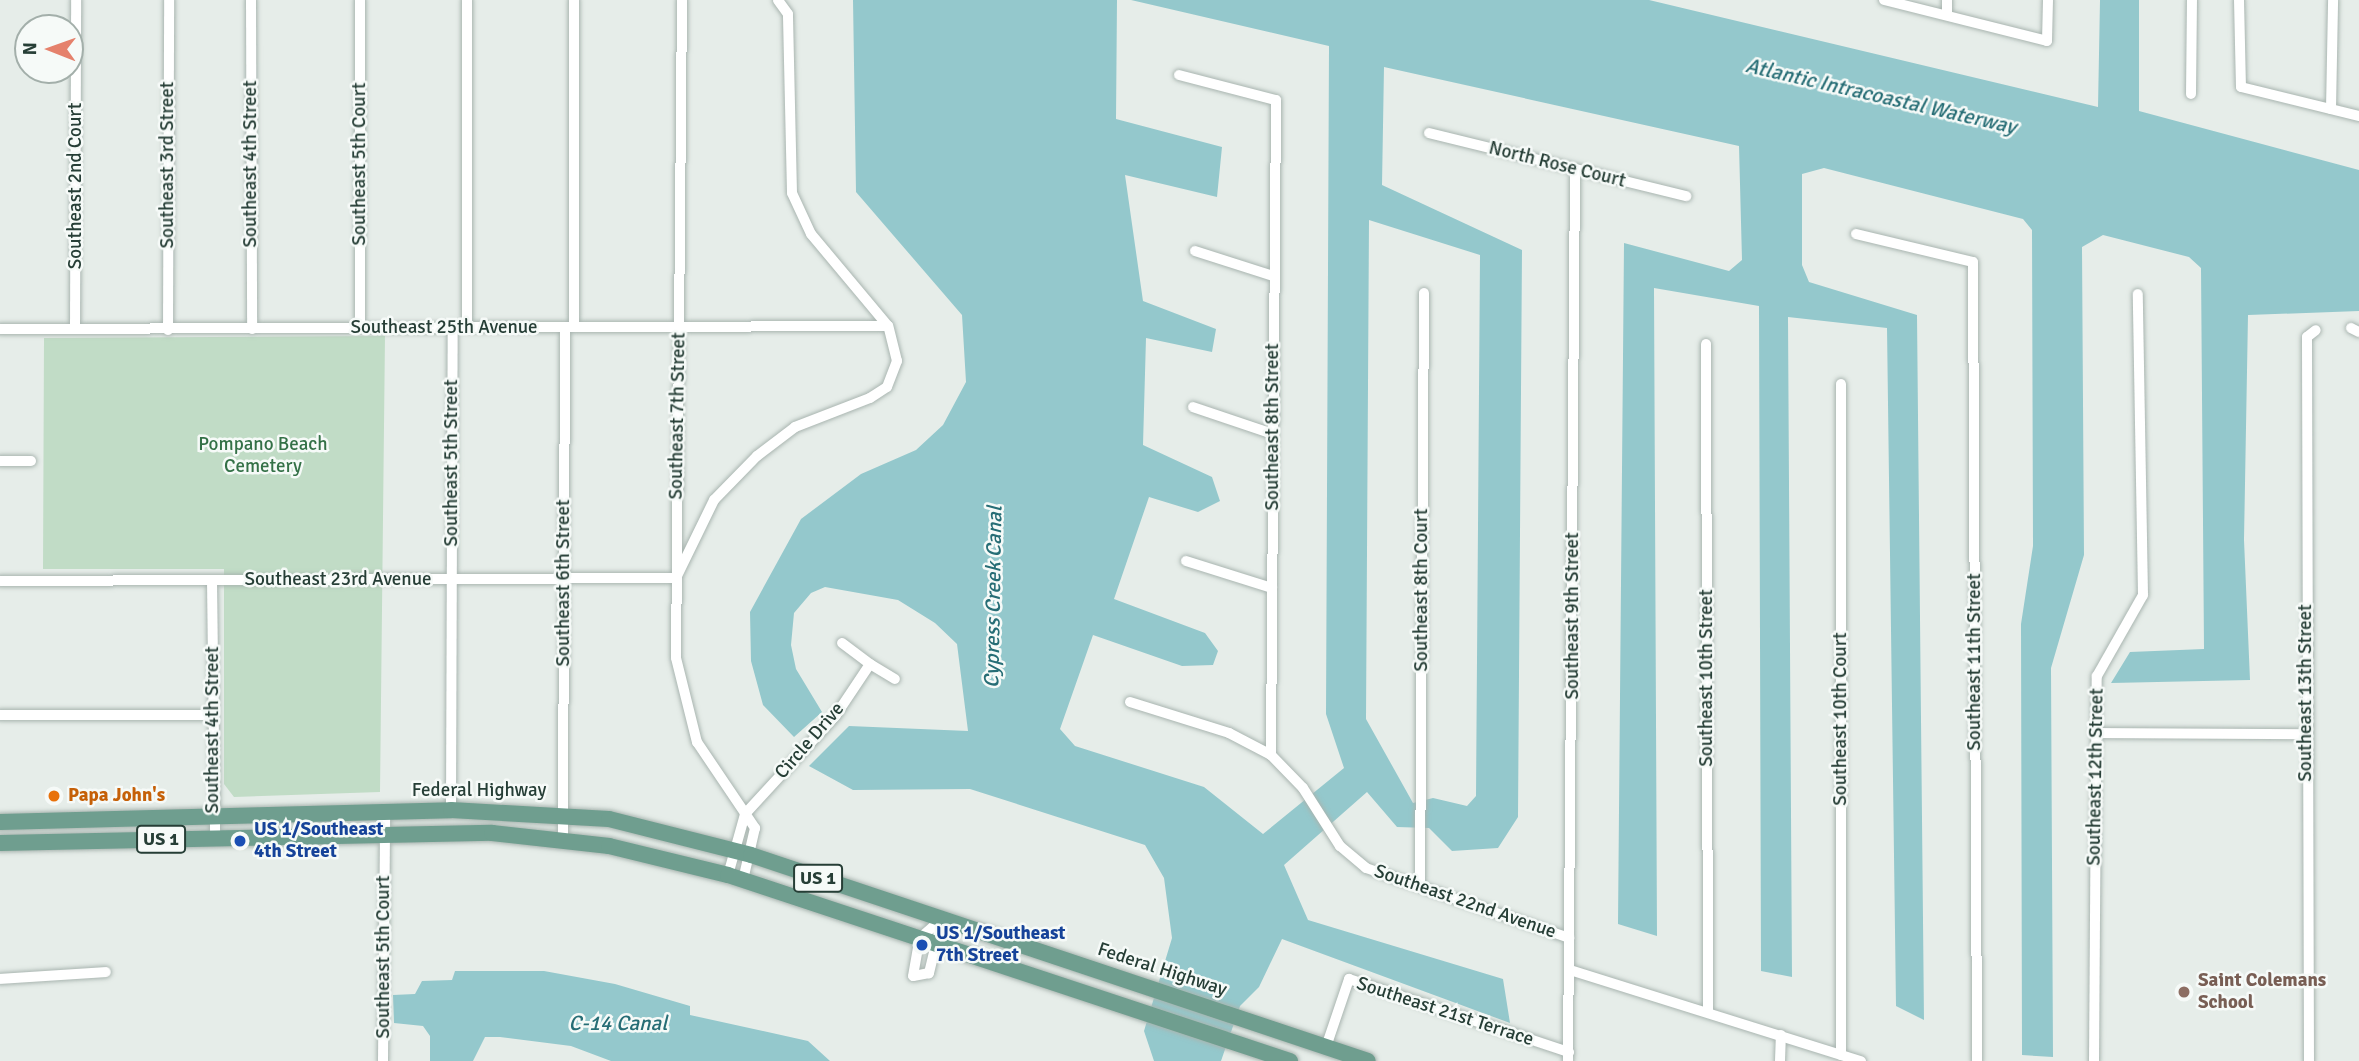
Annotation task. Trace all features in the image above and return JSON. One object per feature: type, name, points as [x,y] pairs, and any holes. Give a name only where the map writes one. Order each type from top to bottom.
[{"type":"main road","name":"Federal Highway","points":[[0,822],[451,810],[563,813],[751,855],[1368,1061]]},
{"type":"main road","name":"US 1","points":[[0,843],[385,834],[564,840],[736,878],[1290,1061]]},
{"type":"street","name":"Southeast 2nd Court","points":[[75,330],[76,0]]},
{"type":"street","name":"Southeast 3rd Street","points":[[168,330],[169,0]]},
{"type":"street","name":"Southeast 4th Street","points":[[251,0],[252,329]]},
{"type":"street","name":"Southeast 5th Court","points":[[360,0],[360,328]]},
{"type":"street","points":[[467,0],[467,327]]},
{"type":"street","name":"Southeast 6th Street","points":[[564,840],[564,580],[574,0]]},
{"type":"street","name":"Southeast 7th Street","points":[[682,0],[676,658],[687,714],[709,765],[755,828],[751,855],[736,878]]},
{"type":"street","points":[[676,578],[714,500],[758,456],[795,427],[887,387],[897,361],[888,326],[811,234],[792,192],[788,14],[778,0]]},
{"type":"street","points":[[1884,0],[2047,41],[2048,0]]},
{"type":"street","points":[[1947,0],[1947,15]]},
{"type":"street","points":[[2191,94],[2192,0]]},
{"type":"street","points":[[2239,0],[2241,87],[2359,116]]},
{"type":"street","points":[[2331,109],[2333,0]]},
{"type":"street","name":"Southeast 8th Street","points":[[1179,75],[1276,100],[1271,755]]},
{"type":"street","name":"North Rose Court","points":[[1429,133],[1686,196]]},
{"type":"street","name":"Southeast 9th Street","points":[[1568,1056],[1574,170]]},
{"type":"street","name":"Southeast 11th Street","points":[[1856,234],[1973,262],[1977,1061]]},
{"type":"street","points":[[1195,251],[1273,276]]},
{"type":"street","name":"Southeast 8th Court","points":[[1420,886],[1424,293]]},
{"type":"street","name":"Southeast 12th Street","points":[[2094,1061],[2097,676],[2143,595],[2138,295]]},
{"type":"street","name":"Southeast 25th Avenue","points":[[0,329],[888,326]]},
{"type":"street","name":"Southeast 5th Street","points":[[451,810],[453,327]]},
{"type":"street","name":"Southeast 13th Street","points":[[2309,1061],[2307,337],[2316,330]]},
{"type":"street","name":"Southeast 10th Street","points":[[1706,344],[1708,1012]]},
{"type":"street","name":"Southeast 10th Court","points":[[1841,384],[1841,1055]]},
{"type":"street","points":[[1193,407],[1273,434]]},
{"type":"street","points":[[0,461],[31,461]]},
{"type":"street","points":[[1186,561],[1272,588]]},
{"type":"street","name":"Southeast 23rd Avenue","points":[[0,581],[676,578]]},
{"type":"street","name":"Southeast 4th Street","points":[[212,580],[215,838]]},
{"type":"street","points":[[842,643],[895,680]]},
{"type":"street","name":"Circle Drive","points":[[745,814],[836,715],[870,664]]},
{"type":"street","name":"Southeast 22nd Avenue","points":[[1130,702],[1229,733],[1271,755],[1303,788],[1331,834],[1366,868],[1569,938]]},
{"type":"street","points":[[0,715],[212,715]]},
{"type":"street","points":[[2095,733],[2306,734]]},
{"type":"street","name":"Southeast 5th Court","points":[[383,1061],[385,812]]},
{"type":"street","points":[[736,878],[734,850],[745,814]]},
{"type":"street","points":[[942,919],[939,944],[929,974],[918,978],[911,967],[920,938],[942,919]]},
{"type":"street","points":[[1570,970],[1861,1061]]},
{"type":"street","points":[[0,979],[106,972]]},
{"type":"street","name":"Southeast 21st Terrace","points":[[1326,1047],[1349,979],[1568,1056]]},
{"type":"street","points":[[1780,1061],[1781,1035]]},
{"type":"green space","name":"Pompano Beach Cemetery","points":[[385,336],[380,792],[234,797],[224,784],[224,569],[43,569],[44,338]]},
{"type":"water","points":[[853,0],[1117,0],[1116,119],[1222,147],[1217,197],[1125,175],[1143,301],[1216,329],[1212,352],[1146,338],[1143,445],[1212,477],[1220,501],[1198,512],[1149,497],[1114,599],[1205,633],[1218,651],[1213,665],[1182,666],[1093,635],[1060,729],[1075,746],[1204,787],[1263,834],[1344,768],[1326,714],[1329,46],[1131,0],[1649,0],[2098,107],[2100,0],[2139,0],[2139,111],[2359,170],[2359,311],[2248,315],[2244,540],[2250,680],[2111,683],[2130,652],[2204,649],[2201,268],[2189,257],[2103,235],[2082,247],[2084,555],[2051,668],[2053,1057],[2022,1055],[2021,624],[2033,546],[2032,230],[2023,219],[1824,168],[1802,174],[1802,265],[1809,282],[1917,315],[1924,1020],[1896,1006],[1887,328],[1788,317],[1792,977],[1761,971],[1759,306],[1654,288],[1657,936],[1618,924],[1624,243],[1729,271],[1742,260],[1739,146],[1384,67],[1382,185],[1522,250],[1518,817],[1498,848],[1452,851],[1429,828],[1397,827],[1367,792],[1284,865],[1308,920],[1503,979],[1510,1023],[1282,939],[1259,987],[1240,1006],[1221,1061],[1154,1061],[1144,1031],[1172,938],[1164,878],[1145,845],[970,789],[853,790],[809,766],[849,726],[968,731],[957,644],[935,623],[898,600],[825,587],[811,593],[794,613],[791,645],[796,669],[822,712],[794,737],[763,705],[751,661],[750,612],[801,519],[861,474],[916,450],[943,425],[966,382],[962,315],[856,192]],"holes":[[[1369,220],[1480,255],[1476,796],[1467,806],[1433,798],[1413,803],[1366,719]]]},
{"type":"water","name":"C-14 Canal","points":[[455,971],[544,971],[615,984],[690,1006],[690,1015],[808,1041],[830,1061],[611,1061],[571,1046],[485,1037],[473,1061],[430,1061],[430,1036],[423,1026],[394,1023],[393,995],[415,994],[422,981],[452,980]]},
{"type":"place","name":"Papa John's","points":[[54,796]]},
{"type":"place","name":"US 1/Southeast 4th Street","points":[[240,841]]},
{"type":"place","name":"US 1/Southeast 7th Street","points":[[922,945]]},
{"type":"place","name":"Saint Colemans School","points":[[2184,992]]},
{"type":"water label","name":"Atlantic Intracoastal Waterway","points":[[1881,96]]},
{"type":"water label","name":"Cypress Creek Canal","points":[[993,597]]}]
